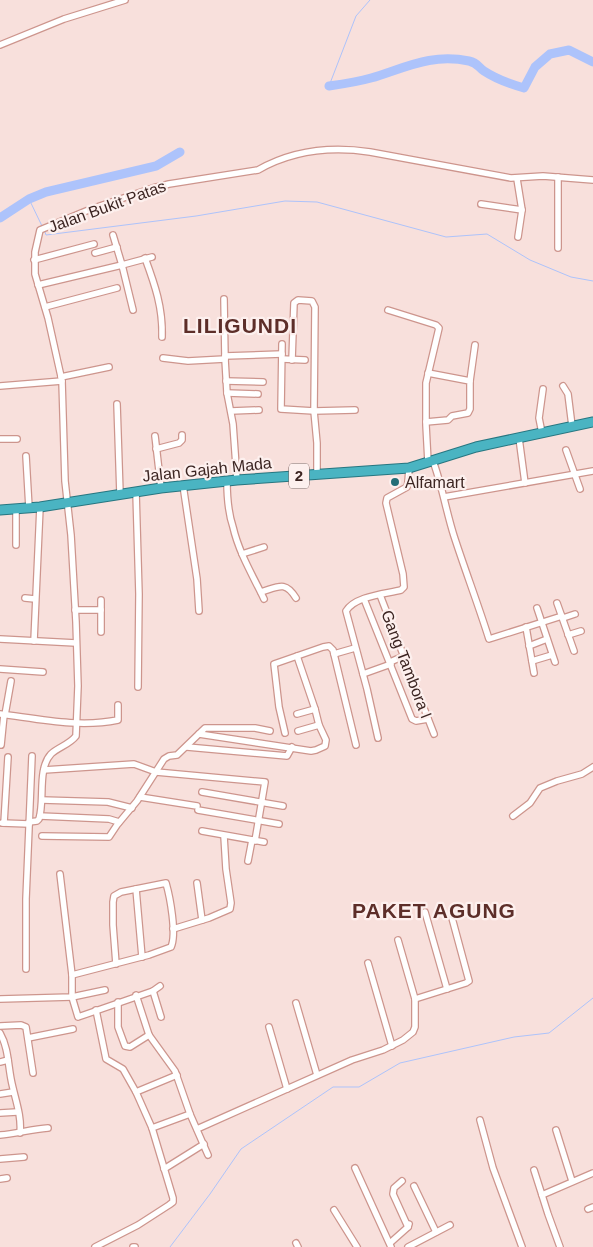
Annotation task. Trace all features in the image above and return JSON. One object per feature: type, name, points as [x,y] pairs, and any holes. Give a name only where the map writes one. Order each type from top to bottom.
[{"type":"highway","name":"Jalan Gajah Mada","points":[[0,510],[40,507],[183,485],[409,468],[476,447],[593,422]]},
{"type":"street","points":[[0,45],[64,19],[125,0]]},
{"type":"street","name":"Jalan Bukit Patas","points":[[44,770],[50,755],[72,741],[76,736],[77,724],[75,610],[61,379],[35,274],[34,260],[37,239],[42,229],[91,209],[153,188],[258,170],[288,156],[316,150],[361,150],[517,179],[536,176],[593,180]]},
{"type":"street","points":[[558,178],[558,248]]},
{"type":"street","points":[[517,179],[522,210],[518,237]]},
{"type":"street","points":[[481,204],[522,210]]},
{"type":"street","points":[[113,235],[133,310]]},
{"type":"street","points":[[34,260],[94,244]]},
{"type":"street","points":[[95,253],[117,247]]},
{"type":"street","points":[[38,285],[152,257]]},
{"type":"street","points":[[145,258],[158,294],[162,318],[162,337]]},
{"type":"street","points":[[44,306],[117,288]]},
{"type":"street","points":[[224,299],[224,358],[237,480]]},
{"type":"street","points":[[292,360],[294,302],[298,300],[312,301],[315,307],[314,411],[317,475]]},
{"type":"street","points":[[388,310],[438,326],[439,331],[426,383],[426,422],[431,462],[489,639],[541,622],[575,614]]},
{"type":"street","points":[[282,344],[281,409],[314,411],[355,410]]},
{"type":"street","points":[[426,422],[448,420],[452,416],[468,413],[470,409],[470,381],[475,345]]},
{"type":"street","points":[[163,358],[188,361],[282,356],[292,360],[305,360]]},
{"type":"street","points":[[0,386],[61,379],[110,367]]},
{"type":"street","points":[[428,373],[470,381]]},
{"type":"street","points":[[226,381],[263,382]]},
{"type":"street","points":[[563,386],[568,394],[572,426]]},
{"type":"street","points":[[542,433],[539,418],[543,388]]},
{"type":"street","points":[[227,394],[258,394]]},
{"type":"street","points":[[117,404],[120,494]]},
{"type":"street","points":[[231,411],[258,410]]},
{"type":"street","points":[[156,449],[180,443],[182,435]]},
{"type":"street","points":[[155,436],[161,488]]},
{"type":"street","points":[[0,439],[17,438]]},
{"type":"street","points":[[519,438],[525,483]]},
{"type":"street","points":[[566,450],[580,489]]},
{"type":"street","points":[[26,456],[29,508]]},
{"type":"street","points":[[378,738],[346,611],[352,604],[364,599],[401,590],[405,586],[386,503],[388,497],[407,487],[409,468]]},
{"type":"street","points":[[444,497],[593,471]]},
{"type":"street","points":[[227,481],[231,519],[242,554],[264,600]]},
{"type":"street","points":[[183,485],[199,611]]},
{"type":"street","points":[[136,492],[138,687]]},
{"type":"street","points":[[34,641],[40,507]]},
{"type":"street","points":[[16,509],[16,545]]},
{"type":"street","points":[[242,554],[264,547]]},
{"type":"street","points":[[261,592],[284,586],[290,589],[296,598]]},
{"type":"street","name":"Gang Tambora I","points":[[380,595],[434,734]]},
{"type":"street","points":[[25,598],[35,599]]},
{"type":"street","points":[[364,599],[412,719],[416,722],[428,719]]},
{"type":"street","points":[[101,600],[101,632]]},
{"type":"street","points":[[557,603],[574,650]]},
{"type":"street","points":[[537,608],[555,662]]},
{"type":"street","points":[[75,610],[101,610]]},
{"type":"street","points":[[526,627],[534,674]]},
{"type":"street","points":[[568,635],[581,631]]},
{"type":"street","points":[[0,639],[76,643]]},
{"type":"street","points":[[529,646],[547,639]]},
{"type":"street","points":[[285,733],[279,707],[274,664],[327,646],[331,648],[334,654],[356,745]]},
{"type":"street","points":[[334,654],[355,648]]},
{"type":"street","points":[[532,661],[552,655]]},
{"type":"street","points":[[199,734],[303,750],[316,750],[325,746],[326,740],[319,725],[298,656]]},
{"type":"street","points":[[363,674],[404,656]]},
{"type":"street","points":[[0,669],[42,672]]},
{"type":"street","points":[[1,745],[3,714],[11,681]]},
{"type":"street","points":[[3,714],[77,724],[118,720],[118,705]]},
{"type":"street","points":[[297,714],[315,709]]},
{"type":"street","points":[[298,731],[319,725]]},
{"type":"street","points":[[42,836],[108,838],[140,797],[164,759],[177,755],[205,728],[256,728],[270,731]]},
{"type":"street","points":[[186,747],[287,756],[292,747]]},
{"type":"street","points":[[26,968],[26,914],[32,756]]},
{"type":"street","points":[[8,757],[2,823],[37,822],[40,816],[44,770],[134,764],[156,772],[265,782],[248,861]]},
{"type":"street","points":[[513,816],[530,802],[540,788],[582,774],[593,767]]},
{"type":"street","points":[[202,792],[283,806]]},
{"type":"street","points":[[140,797],[278,824]]},
{"type":"street","points":[[42,800],[99,802],[132,808]]},
{"type":"street","points":[[40,816],[109,819],[119,822]]},
{"type":"street","points":[[202,831],[264,842]]},
{"type":"street","points":[[173,929],[227,912],[231,906],[224,836]]},
{"type":"street","points":[[60,874],[72,975],[72,997],[78,1017],[136,995],[153,991],[160,986]]},
{"type":"street","points":[[197,882],[202,920]]},
{"type":"street","points":[[72,975],[116,964],[142,957],[171,946],[173,929],[166,883],[118,893],[113,899],[116,964]]},
{"type":"street","points":[[136,889],[142,957]]},
{"type":"street","points":[[425,912],[447,990]]},
{"type":"street","points":[[415,999],[466,983],[469,979],[452,918]]},
{"type":"street","points":[[197,1129],[318,1075],[404,1040],[414,1030],[415,999],[398,940]]},
{"type":"street","points":[[368,963],[392,1046]]},
{"type":"street","points":[[0,999],[72,997],[105,990]]},
{"type":"street","points":[[153,991],[161,1017]]},
{"type":"street","points":[[136,995],[149,1035],[158,1049],[170,1061],[177,1075],[190,1114],[208,1155]]},
{"type":"street","points":[[118,1002],[118,1027],[124,1046],[130,1047],[149,1035]]},
{"type":"street","points":[[296,1004],[318,1075]]},
{"type":"street","points":[[96,1010],[106,1059],[123,1069],[136,1092],[152,1128],[173,1202],[138,1225],[96,1247]]},
{"type":"street","points":[[0,1026],[24,1025],[27,1029],[33,1074]]},
{"type":"street","points":[[269,1027],[288,1089]]},
{"type":"street","points":[[28,1038],[73,1029]]},
{"type":"street","points":[[0,1033],[8,1060],[13,1092],[20,1118],[20,1133]]},
{"type":"street","points":[[0,1062],[8,1060]]},
{"type":"street","points":[[136,1092],[177,1075]]},
{"type":"street","points":[[0,1094],[13,1092]]},
{"type":"street","points":[[0,1113],[18,1112]]},
{"type":"street","points":[[152,1128],[190,1114]]},
{"type":"street","points":[[480,1120],[493,1168],[522,1247]]},
{"type":"street","points":[[0,1135],[48,1128]]},
{"type":"street","points":[[556,1130],[572,1181]]},
{"type":"street","points":[[164,1169],[204,1144]]},
{"type":"street","points":[[0,1159],[24,1157]]},
{"type":"street","points":[[355,1168],[390,1245],[409,1224],[393,1194],[394,1188],[402,1181]]},
{"type":"street","points":[[534,1170],[560,1247]]},
{"type":"street","points":[[542,1195],[593,1173]]},
{"type":"street","points":[[0,1179],[7,1178]]},
{"type":"street","points":[[414,1186],[436,1232]]},
{"type":"street","points":[[334,1210],[357,1247]]},
{"type":"street","points":[[408,1247],[450,1225]]},
{"type":"waterway","points":[[329,86],[356,16],[370,0]]},
{"type":"waterway","points":[[329,86],[366,79],[430,60],[455,59],[472,62],[493,76],[524,88],[535,67],[550,54],[569,50],[593,62]]},
{"type":"waterway","points":[[0,218],[29,199],[46,192],[156,166],[180,152]]},
{"type":"waterway","points":[[29,199],[42,226]]},
{"type":"waterway","points":[[45,232],[46,235],[196,216],[285,201],[317,202],[446,237],[487,234],[530,260],[571,277],[593,281]]},
{"type":"waterway","points":[[170,1247],[241,1149],[333,1087],[359,1087],[400,1063],[514,1037],[549,1033],[593,998]]},
{"type":"place","name":"Alfamart","points":[[395,482]]},
{"type":"district","name":"LILIGUNDI","points":[[240,326]]},
{"type":"district","name":"PAKET AGUNG","points":[[434,911]]}]
